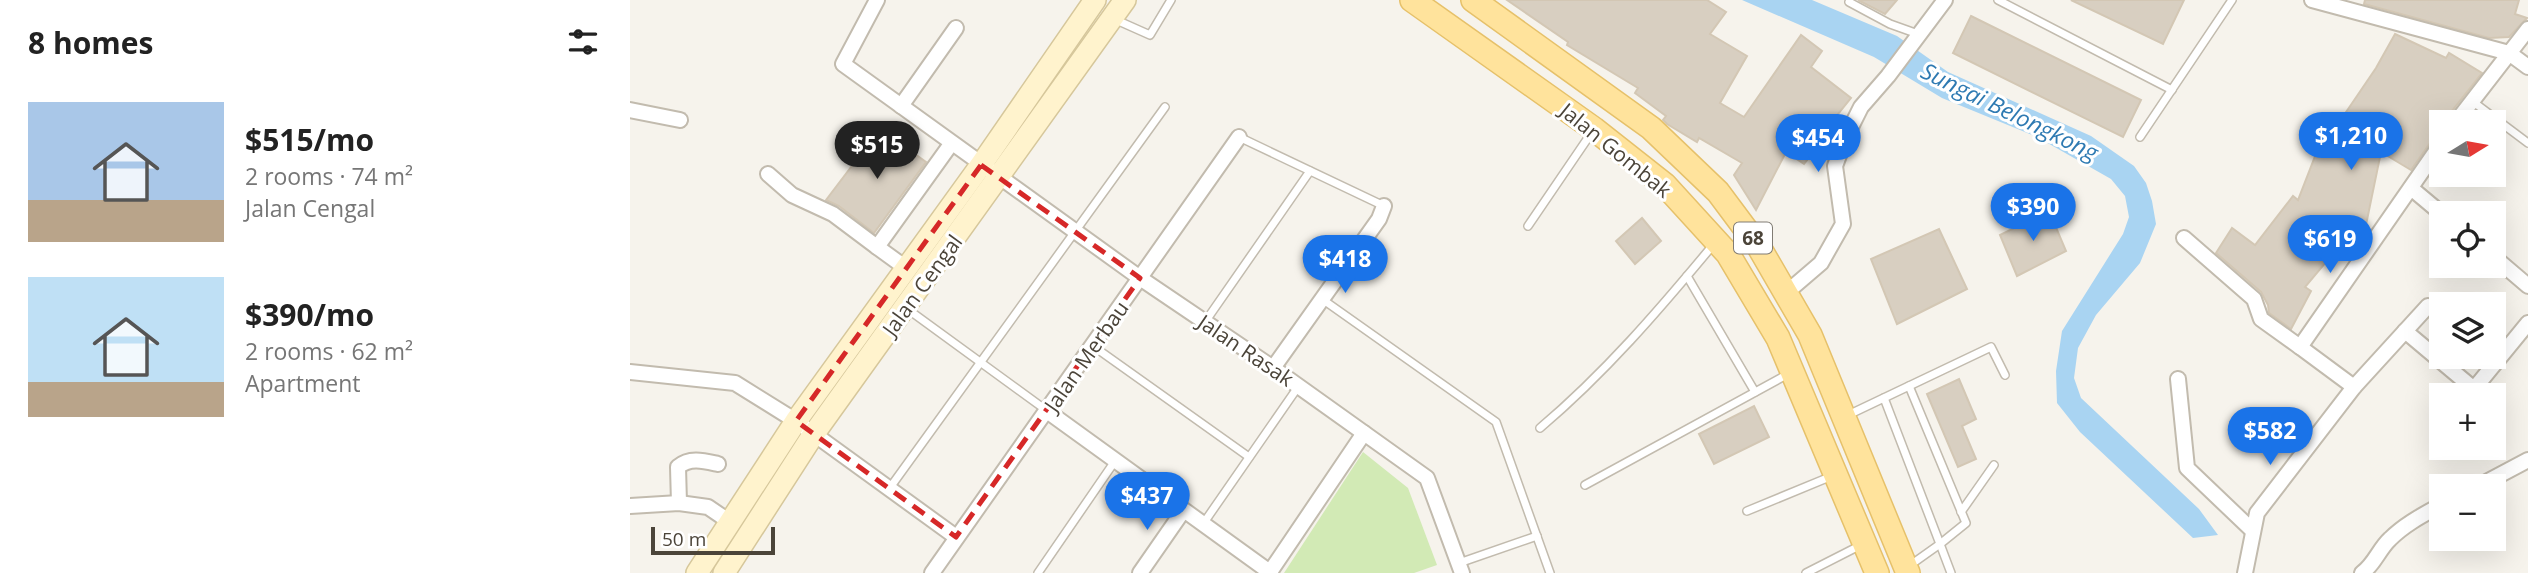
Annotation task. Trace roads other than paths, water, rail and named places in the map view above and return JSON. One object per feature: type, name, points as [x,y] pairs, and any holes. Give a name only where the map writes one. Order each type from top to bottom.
[{"type":"main road","name":"Jalan Gombak","points":[[1412,0],[1594,129],[1665,185],[1728,254],[1778,338],[1877,573]]},
{"type":"main road","name":"Jalan Gombak","points":[[1473,0],[1651,128],[1718,192],[1759,247],[1821,358],[1907,571]]},
{"type":"street","name":"Jalan Rasak","points":[[877,0],[843,64],[1140,278],[1273,368],[1427,478],[1460,568]]},
{"type":"street","name":"Jalan Cengal","points":[[697,573],[796,421],[981,165],[1094,0]]},
{"type":"street","name":"Jalan Cengal","points":[[724,573],[813,435],[1125,0]]},
{"type":"street","points":[[1786,293],[1821,263],[1843,225],[1835,166],[1861,107],[1945,0]]},
{"type":"street","points":[[2312,0],[2509,53],[2528,67]]},
{"type":"street","points":[[901,106],[956,28]]},
{"type":"street","points":[[2464,110],[2528,29]]},
{"type":"street","points":[[630,110],[680,120]]},
{"type":"street","name":"Jalan Merbau","points":[[932,573],[1239,137]]},
{"type":"street","points":[[877,247],[951,144]]},
{"type":"street","points":[[2300,347],[2429,162]]},
{"type":"street","points":[[768,174],[792,195],[833,214],[906,268]]},
{"type":"street","points":[[2411,188],[2429,203]]},
{"type":"street","points":[[1273,368],[1379,219],[1384,206]]},
{"type":"street","points":[[2184,238],[2255,299],[2261,319],[2354,387]]},
{"type":"street","points":[[2506,267],[2528,286]]},
{"type":"street","points":[[2245,573],[2257,513],[2354,387],[2428,306]]},
{"type":"street","points":[[2479,383],[2528,323]]},
{"type":"street","points":[[2405,331],[2462,383]]},
{"type":"street","points":[[630,372],[735,383],[796,421],[956,537]]},
{"type":"street","points":[[2178,379],[2187,468],[2253,531]]},
{"type":"street","points":[[1048,411],[1270,573],[1364,433]]},
{"type":"street","points":[[679,503],[678,467],[701,460],[718,464]]},
{"type":"street","points":[[2502,474],[2528,460]]},
{"type":"street","points":[[630,506],[679,503],[708,507],[730,522]]},
{"type":"street","points":[[1140,573],[1183,511]]},
{"type":"street","points":[[2362,573],[2388,540],[2429,511]]},
{"type":"lane","points":[[1112,18],[1150,35],[1171,0]]},
{"type":"lane","points":[[1998,0],[2172,90]]},
{"type":"lane","points":[[2140,137],[2232,0]]},
{"type":"lane","points":[[1849,2],[1916,36]]},
{"type":"lane","points":[[2471,100],[2528,143]]},
{"type":"lane","points":[[889,489],[1165,107]]},
{"type":"lane","points":[[1528,226],[1594,129]]},
{"type":"lane","points":[[1239,137],[1384,206]]},
{"type":"lane","points":[[1205,321],[1310,171]]},
{"type":"lane","points":[[1540,428],[1626,347],[1716,242]]},
{"type":"lane","points":[[1687,276],[1755,392]]},
{"type":"lane","points":[[1321,298],[1496,422],[1550,573]]},
{"type":"lane","points":[[905,308],[1048,411]]},
{"type":"lane","points":[[1093,346],[1249,457]]},
{"type":"lane","points":[[1843,417],[1991,347],[2005,374]]},
{"type":"lane","points":[[1585,485],[1792,372]]},
{"type":"lane","points":[[1202,525],[1298,386]]},
{"type":"lane","points":[[1907,571],[1966,523],[1909,386]]},
{"type":"lane","points":[[1884,398],[1951,573]]},
{"type":"lane","points":[[1038,573],[1115,461]]},
{"type":"lane","points":[[1961,512],[1994,466]]},
{"type":"lane","points":[[1747,511],[1836,475]]},
{"type":"lane","points":[[1460,568],[1537,536]]},
{"type":"lane","points":[[1806,573],[1864,543]]},
{"type":"water","name":"Sungai Belongkong","points":[[1742,0],[1812,0],[1897,36],[1948,72],[2091,136],[2134,166],[2146,183],[2156,224],[2140,263],[2096,315],[2078,348],[2074,378],[2081,398],[2199,509],[2218,535],[2193,538],[2080,432],[2057,403],[2056,371],[2062,331],[2123,234],[2129,217],[2125,196],[2111,179],[2037,137],[1942,98],[1874,57]]}]
